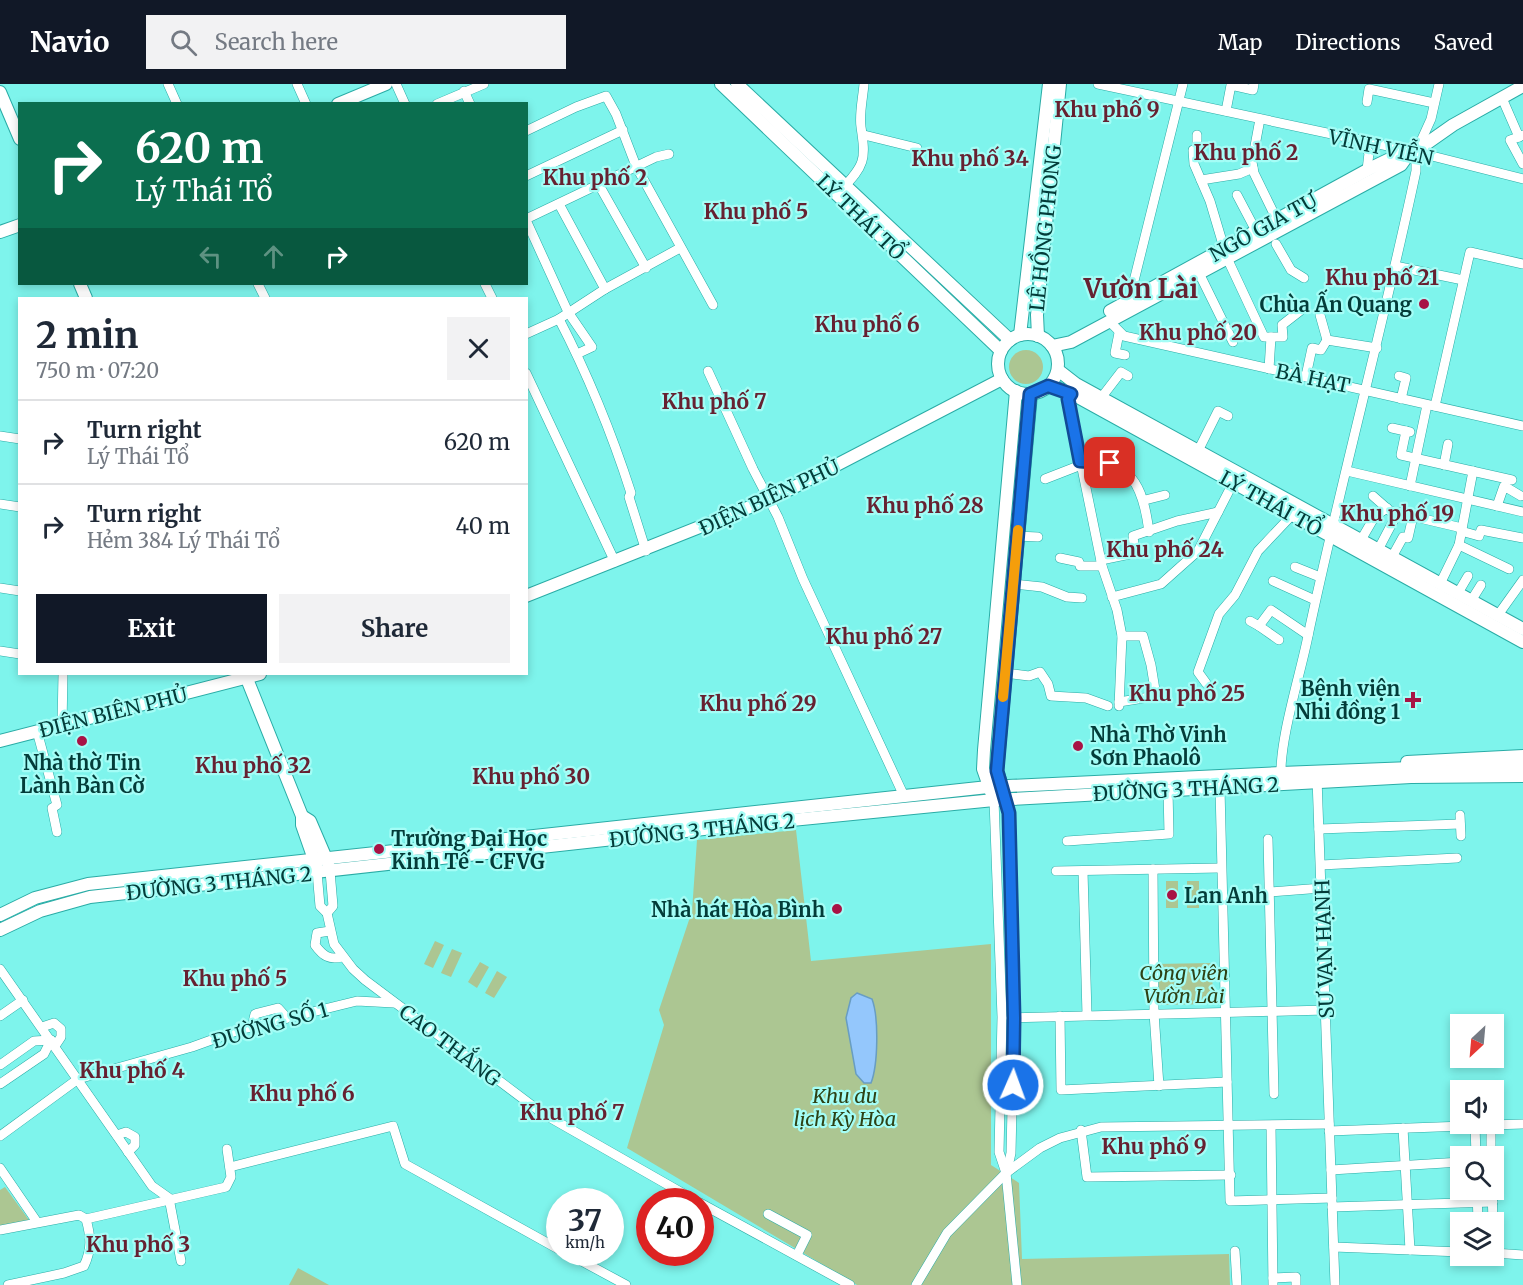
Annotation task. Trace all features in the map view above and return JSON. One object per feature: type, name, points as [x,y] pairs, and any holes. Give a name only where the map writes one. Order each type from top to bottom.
[{"type":"main road","points":[[343,102],[386,84]]},
{"type":"main road","name":"LÝ THÁI TỔ","points":[[721,84],[1015,338]]},
{"type":"main road","name":"LÝ THÁI TỔ","points":[[737,84],[1001,351]]},
{"type":"main road","name":"LÊ HỒNG PHONG","points":[[1015,338],[1049,84]]},
{"type":"main road","name":"LÊ HỒNG PHONG","points":[[1038,336],[1037,315],[1060,84]]},
{"type":"main road","name":"NGÔ GIA TỰ","points":[[1057,344],[1068,335],[1132,299],[1401,165],[1411,155],[1453,125],[1523,87]]},
{"type":"main road","points":[[0,92],[18,135]]},
{"type":"main road","name":"NGÔ GIA TỰ","points":[[1057,344],[1071,342],[1199,273],[1256,231],[1367,170],[1396,156],[1411,155]]},
{"type":"main road","points":[[0,232],[18,226]]},
{"type":"main road","points":[[1038,336],[1057,344],[1058,370],[1048,386],[1030,394],[1016,391],[1002,379],[998,365],[1001,351],[1015,338],[1038,336]]},
{"type":"main road","name":"LÝ THÁI TỔ","points":[[1058,370],[1072,382],[1198,451],[1523,642]]},
{"type":"main road","name":"ĐIỆN BIÊN PHỦ","points":[[528,595],[646,551],[768,500],[1002,379]]},
{"type":"main road","name":"LÝ THÁI TỔ","points":[[1048,386],[1071,394],[1292,515],[1361,540],[1523,629]]},
{"type":"main road","points":[[1001,799],[988,787],[983,770],[1016,391]]},
{"type":"main road","points":[[1001,799],[1002,786],[997,771],[1030,394]]},
{"type":"main road","name":"ĐIỆN BIÊN PHỦ","points":[[0,741],[246,675]]},
{"type":"main road","name":"CAO THẮNG","points":[[246,675],[302,816],[306,838],[321,859]]},
{"type":"main road","name":"ĐƯỜNG 3 THÁNG 2","points":[[0,915],[35,898],[74,887],[988,787],[1285,777],[1364,767],[1523,756]]},
{"type":"main road","name":"ĐƯỜNG 3 THÁNG 2","points":[[1411,773],[1523,761]]},
{"type":"main road","name":"ĐƯỜNG 3 THÁNG 2","points":[[1397,765],[1411,773],[1523,767]]},
{"type":"main road","name":"ĐƯỜNG 3 THÁNG 2","points":[[1317,774],[1411,773],[1523,776]]},
{"type":"main road","name":"ĐƯỜNG 3 THÁNG 2","points":[[0,930],[33,913],[77,900],[731,826],[1001,799],[1220,788],[1285,777]]},
{"type":"main road","name":"CAO THẮNG","points":[[302,816],[310,821],[323,872]]},
{"type":"main road","points":[[293,862],[302,853],[306,838]]},
{"type":"street","points":[[168,84],[176,102]]},
{"type":"street","points":[[297,84],[305,102]]},
{"type":"street","points":[[396,84],[404,102]]},
{"type":"street","points":[[441,102],[484,84]]},
{"type":"street","points":[[841,190],[863,163],[864,135],[861,127],[864,84]]},
{"type":"street","name":"VĨNH VIỄN","points":[[1098,84],[1523,178]]},
{"type":"street","points":[[1132,299],[1131,289],[1183,84]]},
{"type":"street","points":[[1226,111],[1231,85],[1252,90],[1254,84]]},
{"type":"street","points":[[1285,777],[1291,713],[1315,600],[1377,348],[1416,171],[1411,155],[1434,103],[1439,84]]},
{"type":"street","points":[[1367,102],[1369,89],[1434,103]]},
{"type":"street","points":[[464,91],[469,102]]},
{"type":"street","points":[[528,130],[576,107],[606,96],[623,130],[636,166],[713,305]]},
{"type":"street","points":[[1502,98],[1521,136],[1510,140],[1523,164]]},
{"type":"street","points":[[1260,119],[1253,168],[1277,220]]},
{"type":"street","points":[[528,175],[623,130]]},
{"type":"street","points":[[864,135],[917,148]]},
{"type":"street","points":[[1197,135],[1197,148],[1193,150],[1194,164],[1225,253],[1264,337],[1283,337],[1282,325],[1300,310]]},
{"type":"street","points":[[1363,142],[1369,153],[1367,170]]},
{"type":"street","points":[[528,219],[636,166],[669,154]]},
{"type":"street","points":[[1201,180],[1239,174],[1253,168]]},
{"type":"street","points":[[599,185],[646,268]]},
{"type":"street","points":[[1237,195],[1256,231]]},
{"type":"street","points":[[559,204],[605,289]]},
{"type":"street","points":[[531,244],[568,312],[592,347],[577,354]]},
{"type":"street","points":[[1276,244],[1291,270],[1304,278]]},
{"type":"street","points":[[528,333],[559,320],[605,289],[680,248]]},
{"type":"street","points":[[1410,486],[1421,435],[1431,406],[1470,252],[1523,264]]},
{"type":"street","points":[[1395,267],[1463,280]]},
{"type":"street","points":[[1199,273],[1233,342]]},
{"type":"street","points":[[1306,376],[1312,348],[1321,350],[1327,339],[1320,315]]},
{"type":"street","points":[[559,320],[577,354],[620,459],[632,493],[629,497],[633,515],[646,551]]},
{"type":"street","points":[[1109,321],[1119,333],[1115,353],[1125,355]]},
{"type":"street","name":"BÀ HẠT","points":[[1119,333],[1523,426]]},
{"type":"street","points":[[1269,369],[1271,337]]},
{"type":"street","points":[[1327,339],[1377,348]]},
{"type":"street","points":[[708,371],[778,517],[806,584],[904,796]]},
{"type":"street","points":[[1101,398],[1121,372],[1128,376]]},
{"type":"street","points":[[1400,376],[1406,378],[1401,399]]},
{"type":"street","points":[[528,377],[615,562]]},
{"type":"street","points":[[1071,394],[1068,399],[1080,463],[1102,563],[1122,636],[1119,704],[1156,696],[1143,636],[1122,636]]},
{"type":"street","points":[[1198,451],[1218,411],[1228,416]]},
{"type":"street","points":[[1392,428],[1421,435]]},
{"type":"street","points":[[1406,431],[1401,455],[1512,480]]},
{"type":"street","points":[[0,436],[18,439]]},
{"type":"street","points":[[1444,465],[1448,444]]},
{"type":"street","points":[[1045,480],[1080,463],[1110,463],[1129,475],[1145,500],[1149,532]]},
{"type":"street","points":[[1347,471],[1523,512]]},
{"type":"street","points":[[1440,584],[1459,545],[1473,471]]},
{"type":"street","points":[[1112,597],[1161,584],[1198,551],[1233,483]]},
{"type":"street","points":[[1497,506],[1504,486],[1521,496]]},
{"type":"street","points":[[1145,500],[1165,495]]},
{"type":"street","points":[[1373,496],[1387,508],[1479,536],[1481,530],[1523,538]]},
{"type":"street","points":[[0,504],[18,507]]},
{"type":"street","points":[[1361,540],[1375,516],[1387,508]]},
{"type":"street","points":[[1060,558],[1079,562],[1080,567],[1102,563],[1135,553],[1133,536],[1177,521],[1218,512]]},
{"type":"street","points":[[1378,550],[1398,512]]},
{"type":"street","points":[[1206,683],[1198,672],[1219,614],[1235,595],[1258,551],[1292,515]]},
{"type":"street","points":[[1392,557],[1403,537],[1408,538],[1413,516]]},
{"type":"street","points":[[1017,536],[1038,537]]},
{"type":"street","points":[[1459,545],[1509,569]]},
{"type":"street","points":[[1296,567],[1320,577]]},
{"type":"street","points":[[1458,593],[1468,576]]},
{"type":"street","points":[[1498,615],[1523,580]]},
{"type":"street","points":[[1273,581],[1315,600]]},
{"type":"street","points":[[1013,584],[1042,587],[1067,597],[1082,598]]},
{"type":"street","points":[[1471,601],[1481,585]]},
{"type":"street","points":[[0,588],[18,591]]},
{"type":"street","points":[[1279,640],[1255,623],[1270,610],[1308,635]]},
{"type":"street","points":[[0,651],[18,654]]},
{"type":"street","points":[[1005,673],[1029,676],[1040,672],[1048,684],[1050,696],[1086,698],[1108,706]]},
{"type":"street","points":[[62,724],[63,675]]},
{"type":"street","points":[[38,731],[57,806],[52,808],[57,832]]},
{"type":"street","name":"SƯ VẠN HẠNH","points":[[1317,774],[1332,1202]]},
{"type":"street","points":[[1220,788],[1220,868],[1230,1201],[1272,1199],[1407,1204],[1492,1202],[1492,1212]]},
{"type":"street","points":[[1067,841],[1169,834],[1168,790]]},
{"type":"street","points":[[1001,799],[1002,1017],[999,1152],[1006,1173],[1017,1285]]},
{"type":"street","points":[[1001,799],[1014,1018],[1011,1153],[1006,1173]]},
{"type":"street","points":[[1319,829],[1460,819],[1461,836]]},
{"type":"street","points":[[1268,839],[1274,1094]]},
{"type":"street","points":[[1321,865],[1457,858]]},
{"type":"street","points":[[1056,871],[1220,868]]},
{"type":"street","points":[[1153,869],[1154,1013],[1159,1086]]},
{"type":"street","points":[[1083,871],[1087,1015]]},
{"type":"street","name":"CAO THẮNG","points":[[323,872],[320,906],[327,913],[330,931],[342,957],[352,969],[393,1003],[543,1113],[674,1188]]},
{"type":"street","name":"CAO THẮNG","points":[[323,872],[333,906],[327,913]]},
{"type":"street","points":[[1269,891],[1322,888]]},
{"type":"street","points":[[330,931],[317,933],[315,945],[321,954],[332,959],[342,957]]},
{"type":"street","points":[[0,969],[152,1186],[169,1198],[181,1262]]},
{"type":"street","points":[[0,1016],[23,1000]]},
{"type":"street","name":"ĐƯỜNG SỐ 1","points":[[78,1079],[192,1047],[252,1027],[357,1001],[393,1003]]},
{"type":"street","points":[[1002,1017],[1326,1010]]},
{"type":"street","points":[[1060,1016],[1061,1090],[1227,1082]]},
{"type":"street","points":[[0,1084],[44,1054],[61,1037],[61,1029],[54,1023],[42,1027]]},
{"type":"street","points":[[0,1065],[34,1041],[53,1043]]},
{"type":"street","points":[[0,1136],[78,1079]]},
{"type":"street","points":[[1504,1125],[1523,1124]]},
{"type":"street","points":[[230,1167],[393,1125],[405,1164],[546,1242]]},
{"type":"street","points":[[1270,1126],[1273,1281],[1296,1277],[1296,1285]]},
{"type":"street","points":[[916,1285],[947,1233],[1006,1173],[1040,1148],[1081,1130],[1101,1127],[1403,1128],[1450,1126]]},
{"type":"street","points":[[1403,1128],[1410,1250]]},
{"type":"street","points":[[1081,1130],[1087,1177],[1231,1175]]},
{"type":"street","points":[[117,1135],[126,1132],[135,1137],[135,1145],[128,1152]]},
{"type":"street","points":[[0,1230],[79,1215],[86,1219],[169,1198],[226,1187],[230,1183],[227,1149]]},
{"type":"street","points":[[1331,1170],[1450,1162]]},
{"type":"street","points":[[0,1168],[3,1179],[38,1222]]},
{"type":"street","points":[[150,1203],[152,1186]]},
{"type":"street","points":[[1332,1202],[1335,1285]]},
{"type":"street","points":[[1477,1202],[1478,1212]]},
{"type":"street","name":"CAO THẮNG","points":[[714,1210],[850,1285]]},
{"type":"street","points":[[768,1214],[807,1235],[797,1255]]},
{"type":"street","points":[[8,1285],[64,1273],[84,1266],[90,1249],[91,1237],[86,1219]]},
{"type":"street","points":[[1334,1247],[1450,1252]]},
{"type":"street","points":[[1235,1251],[1237,1285]]},
{"type":"street","points":[[1504,1254],[1523,1255]]},
{"type":"street","points":[[591,1266],[626,1285]]},
{"type":"green space","points":[[1026,350],[1038,355],[1043,367],[1038,379],[1026,384],[1014,379],[1009,367],[1014,355]]},
{"type":"green space","name":"Khu du lịch Kỳ Hòa","points":[[796,830],[811,961],[991,944],[991,1165],[1019,1183],[1022,1259],[1229,1254],[1230,1285],[857,1285],[714,1200],[714,1188],[694,1188],[627,1148],[664,1025],[659,1010],[692,911],[697,840]]},
{"type":"green space","name":"Lan Anh","points":[[1166,881],[1178,881],[1178,908],[1166,908]]},
{"type":"green space","name":"Lan Anh","points":[[1187,881],[1199,881],[1199,908],[1187,908]]},
{"type":"green space","points":[[435,941],[444,945],[433,968],[424,964]]},
{"type":"green space","points":[[452,949],[462,953],[451,977],[441,973]]},
{"type":"green space","points":[[480,962],[489,967],[477,988],[468,982]]},
{"type":"green space","name":"Công viên Vườn Lài","points":[[1212,963],[1213,1004],[1157,1005],[1155,964]]},
{"type":"green space","points":[[497,971],[507,977],[494,998],[485,993]]},
{"type":"green space","points":[[5,1187],[29,1220],[0,1227],[0,1190]]},
{"type":"green space","points":[[298,1268],[329,1285],[289,1285]]},
{"type":"water","points":[[857,993],[872,999],[874,1007],[877,1029],[871,1083],[864,1083],[856,1074],[846,1018],[851,998]]},
{"type":"slow traffic","points":[[1003,697],[1018,530]]},
{"type":"place","name":"Chùa Ấn Quang","points":[[1424,304]]},
{"type":"place","name":"Bệnh viện Nhi đồng 1","points":[[1413,700]]},
{"type":"place","name":"Nhà thờ Tin Lành Bàn Cờ","points":[[82,741]]},
{"type":"place","name":"Nhà Thờ Vinh Sơn Phaolô","points":[[1078,746]]},
{"type":"place","name":"Trường Đại Học Kinh Tế - CFVG","points":[[379,849]]},
{"type":"place","name":"Lan Anh","points":[[1172,895]]},
{"type":"place","name":"Nhà hát Hòa Bình","points":[[837,909]]},
{"type":"district","name":"Khu phố 9","points":[[1107,109]]},
{"type":"district","name":"Khu phố 2","points":[[1246,152]]},
{"type":"district","name":"Khu phố 34","points":[[970,158]]},
{"type":"district","name":"Khu phố 2","points":[[595,177]]},
{"type":"district","name":"Khu phố 5","points":[[756,211]]},
{"type":"district","name":"Khu phố 21","points":[[1382,277]]},
{"type":"district","name":"Vườn Lài","points":[[1141,288]]},
{"type":"district","name":"Khu phố 6","points":[[867,324]]},
{"type":"district","name":"Khu phố 20","points":[[1198,332]]},
{"type":"district","name":"Khu phố 7","points":[[714,401]]},
{"type":"district","name":"Khu phố 28","points":[[925,505]]},
{"type":"district","name":"Khu phố 19","points":[[1397,513]]},
{"type":"district","name":"Khu phố 24","points":[[1165,549]]},
{"type":"district","name":"Khu phố 27","points":[[884,636]]},
{"type":"district","name":"Khu phố 25","points":[[1187,693]]},
{"type":"district","name":"Khu phố 29","points":[[758,703]]},
{"type":"district","name":"Khu phố 32","points":[[253,765]]},
{"type":"district","name":"Khu phố 30","points":[[531,776]]},
{"type":"district","name":"Khu phố 5","points":[[235,978]]},
{"type":"district","name":"Khu phố 4","points":[[132,1070]]},
{"type":"district","name":"Khu phố 6","points":[[302,1093]]},
{"type":"district","name":"Khu phố 7","points":[[572,1112]]},
{"type":"district","name":"Khu phố 9","points":[[1154,1146]]},
{"type":"district","name":"Khu phố 3","points":[[138,1244]]},
{"type":"route","points":[[1013,1085],[1014,1018],[1009,813],[1007,799],[997,771],[1030,394],[1037,393],[1048,386],[1071,394],[1068,399],[1080,461],[1110,463]]}]
